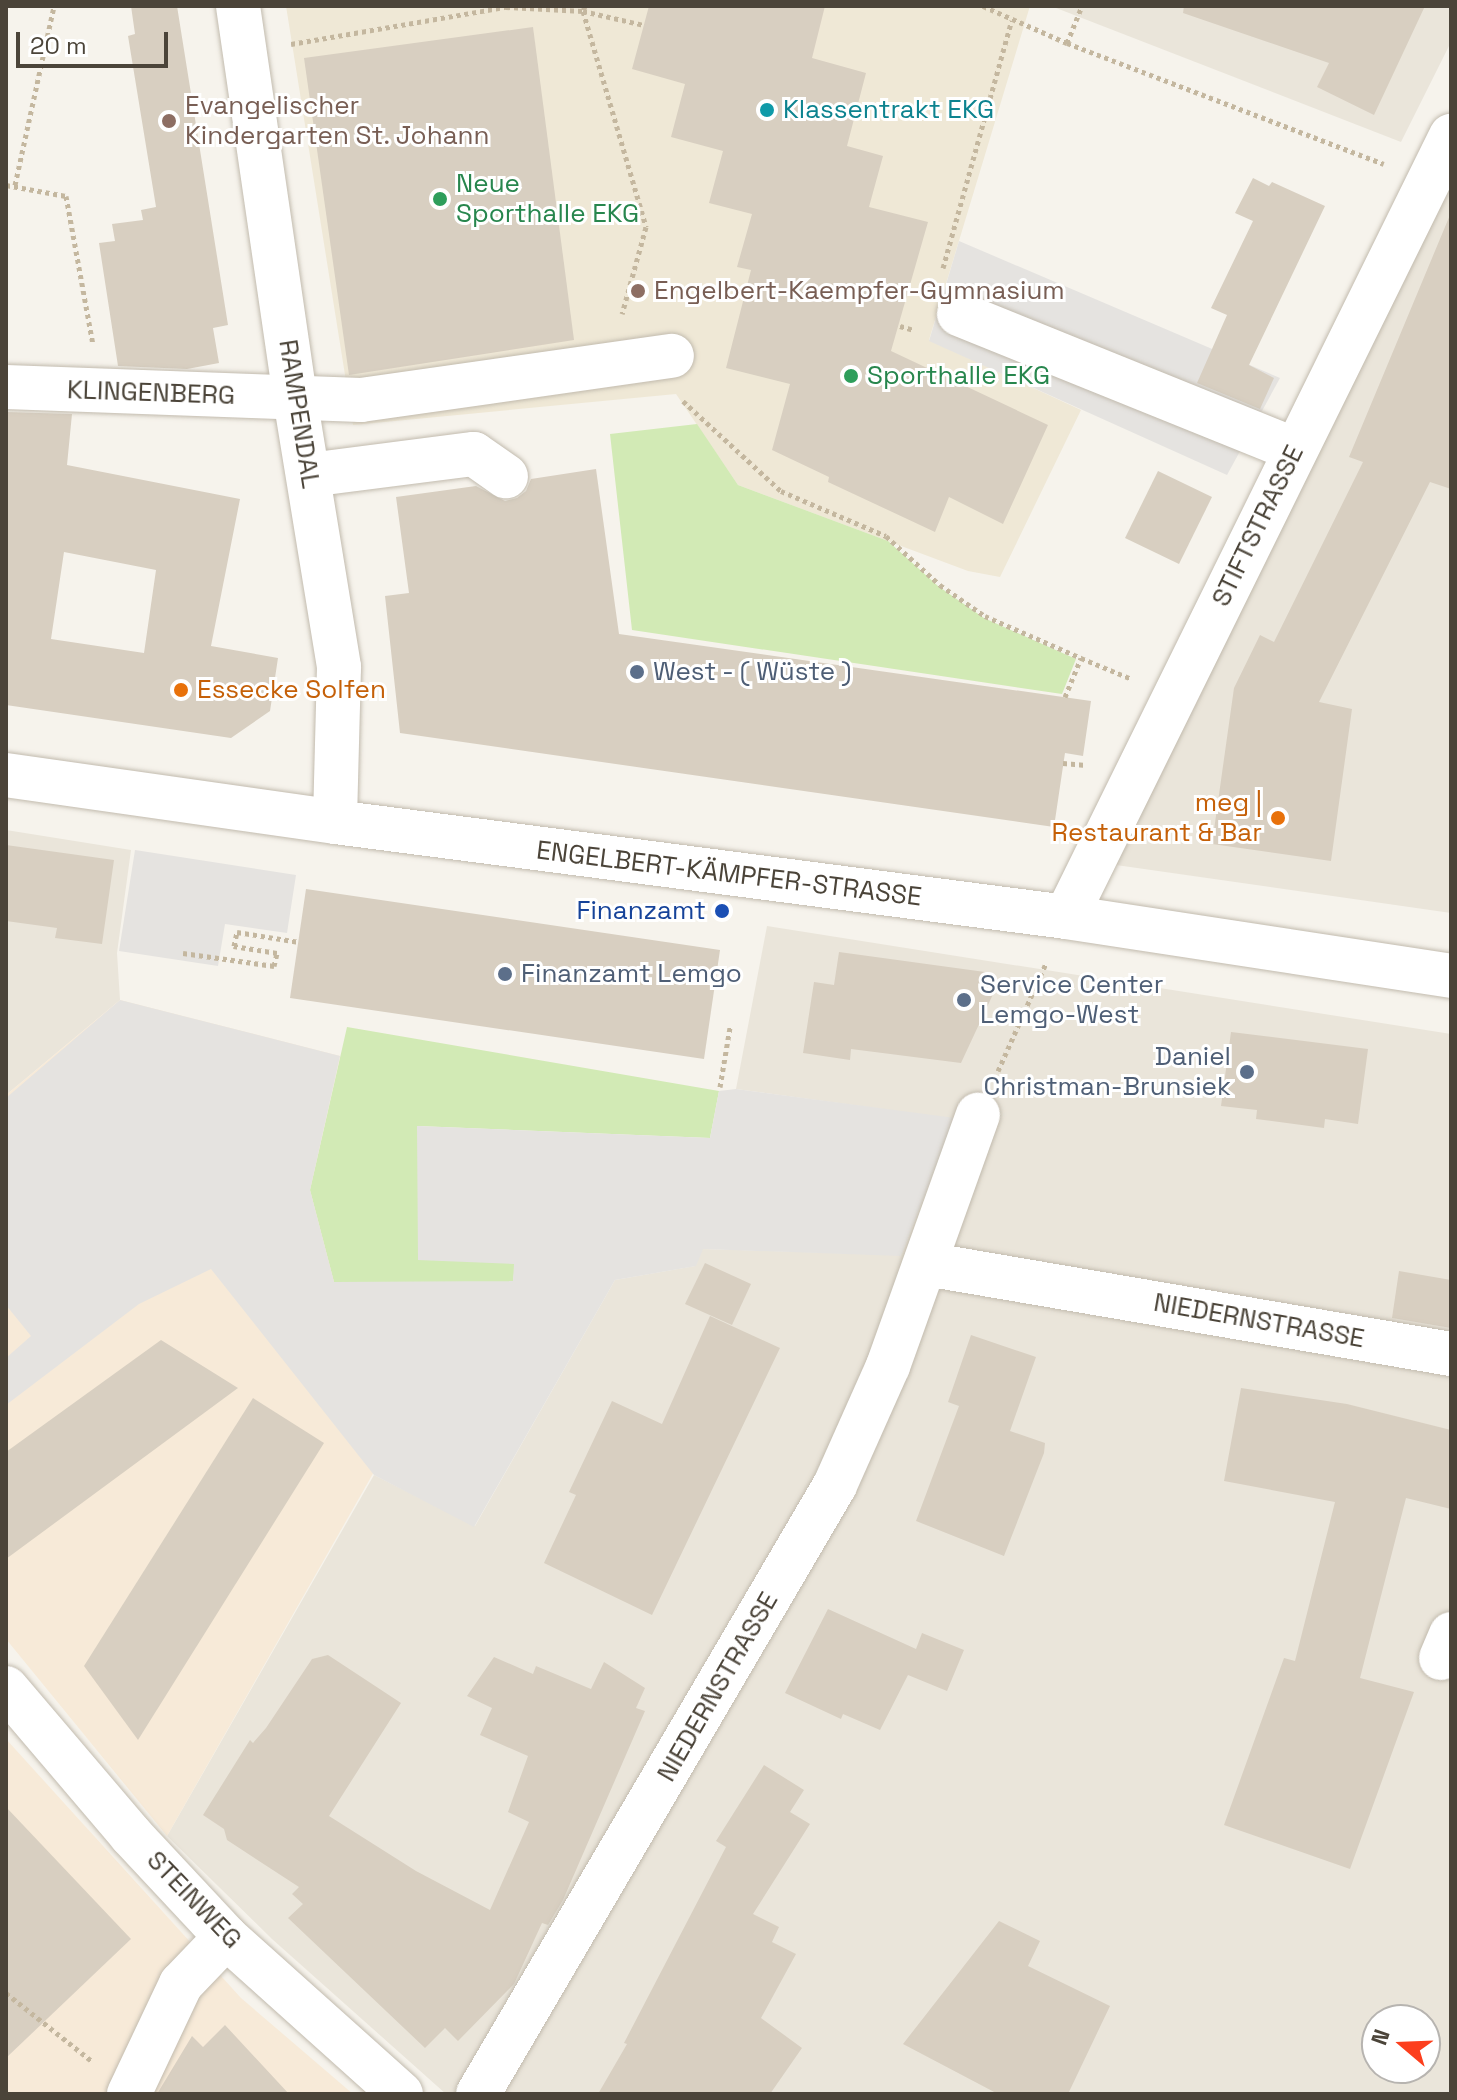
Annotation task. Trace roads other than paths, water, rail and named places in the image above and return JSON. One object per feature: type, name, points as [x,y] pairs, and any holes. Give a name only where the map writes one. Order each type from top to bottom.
[{"type":"street","name":"RAMPENDAL","points":[[238,6],[295,398],[339,667],[335,822]]},
{"type":"street","name":"STIFTSTRASSE","points":[[1066,917],[1451,136]]},
{"type":"street","points":[[942,324],[1295,450]]},
{"type":"street","name":"KLINGENBERG","points":[[6,387],[361,400],[639,361]]},
{"type":"street","points":[[309,475],[474,454],[506,476]]},
{"type":"street","name":"ENGELBERT-KÄMPFER-STRASSE","points":[[6,775],[335,822],[1066,917],[1451,976]]},
{"type":"street","name":"NIEDERNSTRASSE","points":[[478,2094],[835,1485],[888,1366],[978,1115]]},
{"type":"street","name":"NIEDERNSTRASSE","points":[[926,1264],[1451,1354]]},
{"type":"street","name":"STEINWEG","points":[[6,1688],[131,1835],[226,1937],[401,2094]]},
{"type":"street","points":[[129,2093],[181,1984],[226,1937]]},
{"type":"place","name":"Klassentrakt EKG","points":[[767,110]]},
{"type":"place","name":"Evangelischer Kindergarten St. Johann","points":[[169,121]]},
{"type":"place","name":"Neue Sporthalle EKG","points":[[440,199]]},
{"type":"place","name":"Engelbert-Kaempfer-Gymnasium","points":[[638,291]]},
{"type":"place","name":"Sporthalle EKG","points":[[851,376]]},
{"type":"place","name":"West - ( Wüste )","points":[[637,672]]},
{"type":"place","name":"Essecke Solfen","points":[[181,690]]},
{"type":"place","name":"meg | Restaurant & Bar","points":[[1278,818]]},
{"type":"place","name":"Finanzamt","points":[[722,911]]},
{"type":"place","name":"Finanzamt Lemgo","points":[[505,974]]},
{"type":"place","name":"Service Center Lemgo-West","points":[[964,1000]]},
{"type":"place","name":"Daniel Christman-Brunsiek","points":[[1247,1072]]}]
